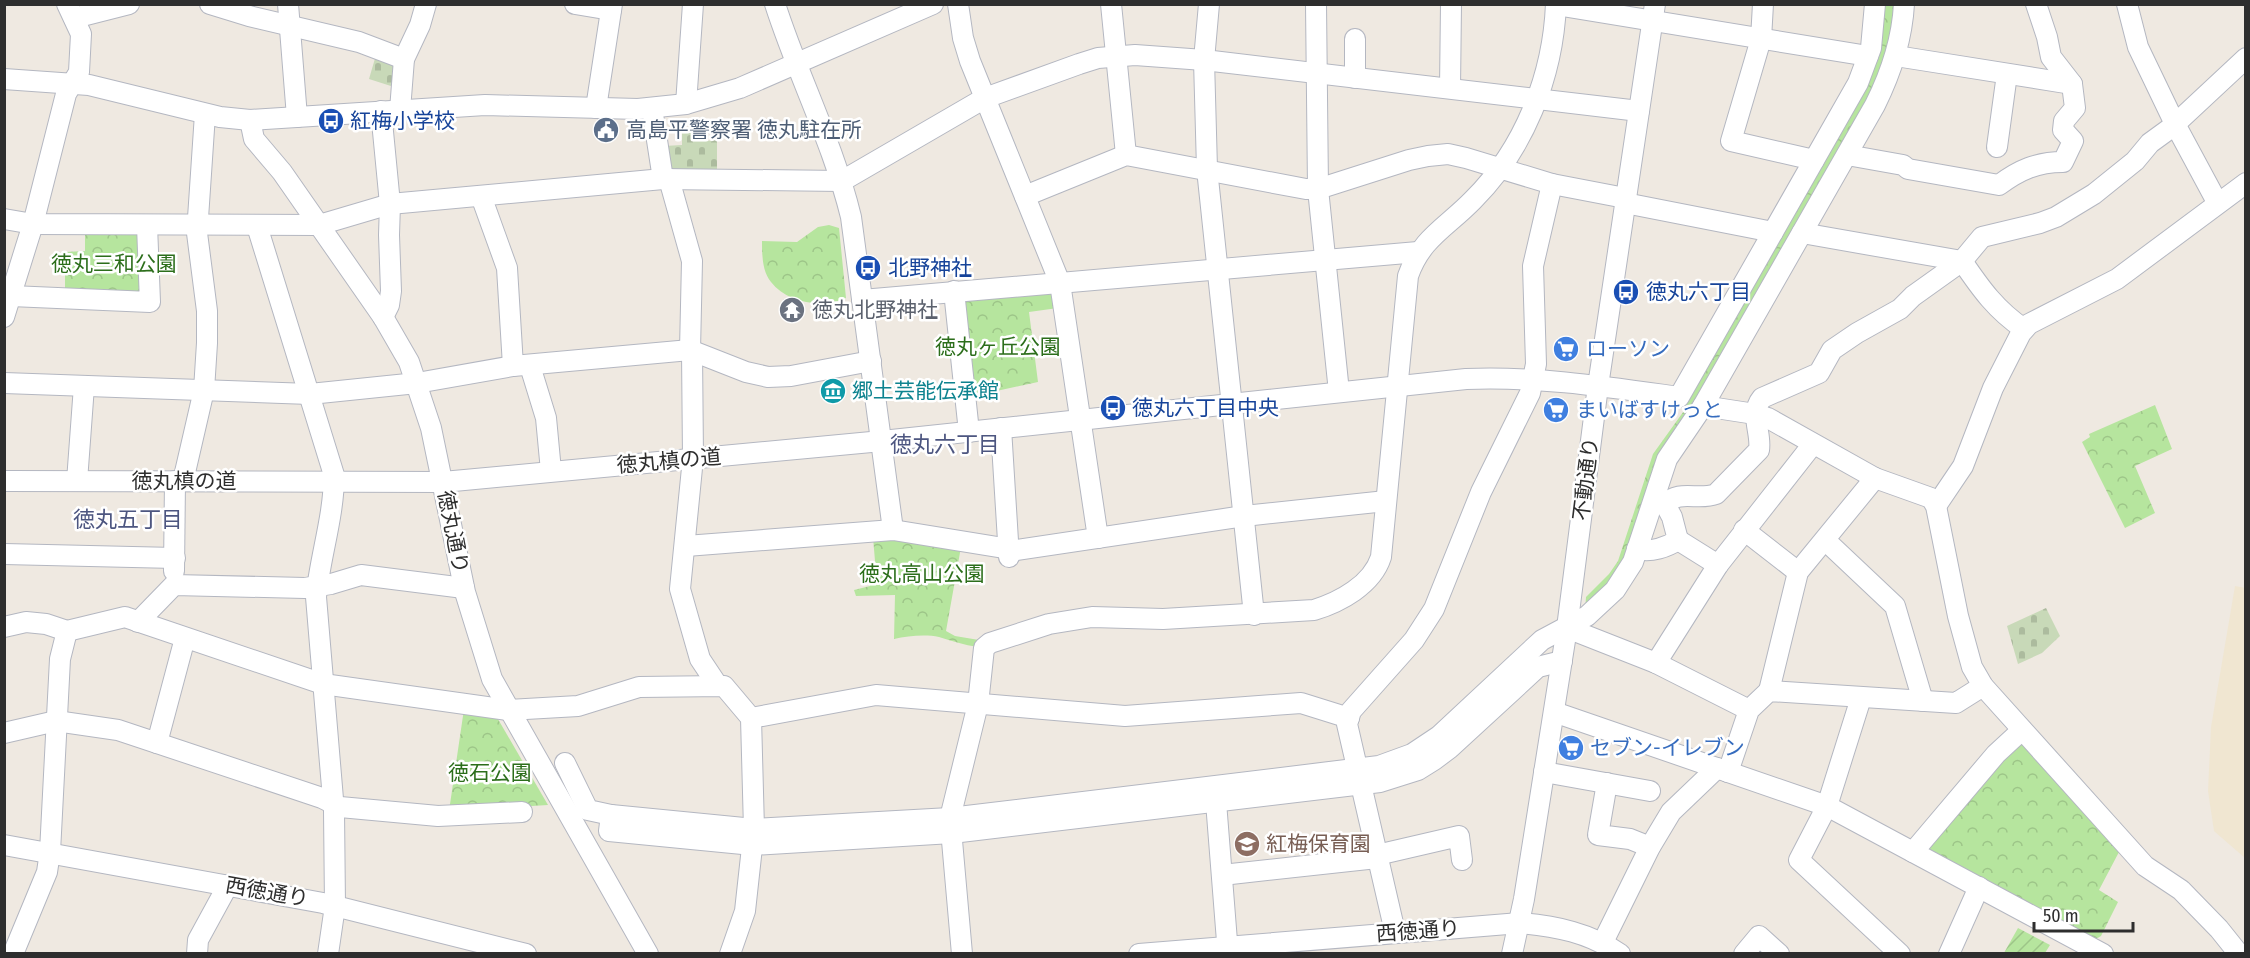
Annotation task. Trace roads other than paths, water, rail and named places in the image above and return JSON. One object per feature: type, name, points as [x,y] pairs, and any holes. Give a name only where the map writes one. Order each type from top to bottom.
[{"type":"street","points":[[4,317],[33,224],[66,94],[79,72],[81,34],[71,11],[129,4]]},
{"type":"street","points":[[210,4],[359,42],[404,59]]},
{"type":"street","points":[[288,4],[297,117]]},
{"type":"street","points":[[383,317],[392,291],[389,235],[391,111],[404,59],[420,25],[426,4]]},
{"type":"street","points":[[575,4],[611,7],[596,108]]},
{"type":"street","points":[[686,104],[693,4]]},
{"type":"street","points":[[775,4],[842,181],[851,217],[893,530]]},
{"type":"street","points":[[4,79],[73,83],[205,114],[250,120],[492,105],[652,108],[686,104],[740,88],[933,4]]},
{"type":"street","points":[[958,4],[966,50],[1060,283],[1098,538]]},
{"type":"street","points":[[1111,4],[1118,56],[1126,155]]},
{"type":"street","points":[[1209,4],[1204,60],[1207,170],[1254,615]]},
{"type":"street","points":[[1316,4],[1318,189],[1340,392]]},
{"type":"street","points":[[1450,88],[1451,4]]},
{"type":"street","points":[[1763,4],[1761,39],[1731,141],[1814,160]]},
{"type":"street","points":[[1025,196],[1126,155],[1306,189],[1318,189],[1428,156],[1457,155],[1552,184],[1773,232],[1858,83],[1871,48],[1875,4]]},
{"type":"street","points":[[565,763],[588,810],[753,837],[951,826],[1216,802],[1358,777],[1426,746],[1542,640],[1587,616],[1615,590],[1625,577],[1659,502],[1667,459],[1703,406],[1875,105],[1896,56],[1904,4]]},
{"type":"street","points":[[1847,155],[1903,165],[1908,169],[1998,185],[2013,174],[2031,166],[2062,162],[2073,141],[2063,130],[2064,122],[2075,108],[2072,84],[2051,57],[2036,4]]},
{"type":"street","points":[[2127,4],[2138,47],[2175,124],[2217,202]]},
{"type":"street","points":[[962,954],[951,826],[978,704],[984,648],[990,643],[1030,627],[1092,617],[1163,619],[1314,610],[1331,605],[1348,595],[1372,575],[1381,557],[1406,285],[1411,268],[1418,252],[1472,201],[1499,169],[1520,135],[1538,98],[1553,34],[1556,5],[1653,13],[1761,39],[1868,56]]},
{"type":"street","name":"不動通り","points":[[1512,954],[1520,923],[1567,628],[1598,386],[1653,13]]},
{"type":"street","points":[[1355,39],[1355,78]]},
{"type":"street","points":[[4,219],[33,224],[319,225],[390,204],[666,179],[842,181],[985,98],[1078,64],[1118,56],[1153,55],[1204,60],[1639,111]]},
{"type":"street","points":[[1896,56],[2072,84]]},
{"type":"street","points":[[1659,502],[1685,495],[1707,498],[1716,494],[1759,450],[1761,441],[1755,414],[1762,398],[1819,373],[1832,350],[1865,328],[1900,309],[1913,296],[1962,261],[1982,237],[2056,217],[2094,194],[2135,161],[2150,143],[2175,124],[2246,57]]},
{"type":"street","points":[[1997,147],[2007,74]]},
{"type":"street","points":[[652,108],[666,179],[692,261],[693,458],[680,589],[700,659],[718,686]]},
{"type":"street","points":[[138,622],[174,585],[179,481],[204,390],[207,310],[197,226],[205,114]]},
{"type":"street","name":"徳丸通り","points":[[250,120],[254,139],[277,164],[399,342],[417,383],[431,428],[464,588],[489,671],[507,710],[648,954]]},
{"type":"street","points":[[1936,506],[1963,466],[1993,388],[2024,329],[2029,324],[2117,279],[2187,228],[2217,202],[2246,183]]},
{"type":"street","points":[[1395,932],[1347,724],[1351,711],[1414,640],[1434,609],[1481,492],[1523,411],[1534,379],[1537,355],[1533,266],[1552,184]]},
{"type":"street","points":[[481,196],[507,268],[522,366],[546,418],[551,471]]},
{"type":"street","points":[[11,296],[150,302],[147,225]]},
{"type":"street","points":[[257,226],[334,475],[334,496],[316,597],[333,804],[335,906],[328,954]]},
{"type":"street","name":"徳丸槙の道","points":[[4,481],[443,482],[882,441],[1466,379],[1534,379],[1598,386],[1680,402],[1773,232]]},
{"type":"street","points":[[1802,233],[1962,261],[1986,297],[2008,318],[2024,329]]},
{"type":"street","points":[[862,300],[1418,252]]},
{"type":"street","points":[[954,291],[969,432]]},
{"type":"street","points":[[4,383],[310,394],[417,383],[522,366],[691,350],[746,372],[768,376],[791,376],[871,361]]},
{"type":"street","points":[[77,481],[84,386]]},
{"type":"street","points":[[1703,406],[1767,418],[1875,478],[1930,498],[1936,506],[1958,616],[1972,667],[1983,686],[2145,866],[2181,890],[2219,929],[2239,954]]},
{"type":"street","points":[[1001,428],[1009,553]]},
{"type":"street","points":[[1656,663],[1718,565],[1814,444]]},
{"type":"street","points":[[1603,942],[1650,848],[1671,812],[1723,770],[1749,710],[1770,691],[1798,572],[1875,478]]},
{"type":"street","points":[[686,546],[893,530],[1009,553],[1016,550],[1244,516],[1386,501]]},
{"type":"street","points":[[1659,502],[1672,517],[1678,540],[1718,565]]},
{"type":"street","points":[[1744,530],[1798,572]]},
{"type":"street","points":[[1637,549],[1667,546],[1678,540]]},
{"type":"street","points":[[1825,540],[1895,606],[1923,701]]},
{"type":"street","points":[[4,554],[175,558]]},
{"type":"street","points":[[174,585],[305,588],[361,575],[464,588]]},
{"type":"street","points":[[4,627],[26,622],[46,624],[67,631],[125,617],[323,684],[507,710],[578,706],[639,687],[724,686],[750,718],[753,837],[745,911],[730,954]]},
{"type":"street","points":[[1567,628],[1656,663],[1749,710]]},
{"type":"street","points":[[13,954],[47,872],[60,659],[67,631]]},
{"type":"street","points":[[157,743],[184,638]]},
{"type":"street","points":[[951,826],[1358,777],[1400,777],[1418,770],[1450,748],[1538,667],[1562,661]]},
{"type":"street","points":[[1770,691],[1956,703],[1983,686]]},
{"type":"street","points":[[750,718],[876,695],[1125,716],[1300,703],[1349,718]]},
{"type":"street","points":[[1862,698],[1827,806],[1799,860],[1900,954]]},
{"type":"street","points":[[1554,712],[1827,806],[2103,954]]},
{"type":"street","points":[[4,733],[56,721],[118,730],[322,798],[340,807],[438,816],[522,812]]},
{"type":"street","points":[[1913,852],[1996,754],[2022,730]]},
{"type":"street","points":[[1544,772],[1650,791]]},
{"type":"street","points":[[1607,783],[1598,834],[1630,839],[1650,848]]},
{"type":"street","points":[[1216,802],[1227,950]]},
{"type":"street","points":[[1222,875],[1377,856],[1459,836],[1462,860]]},
{"type":"street","name":"西徳通り","points":[[4,845],[335,906],[526,954]]},
{"type":"street","points":[[197,954],[198,940],[228,885]]},
{"type":"street","points":[[1948,954],[1979,887]]},
{"type":"street","name":"西徳通り","points":[[1139,954],[1227,950],[1395,932],[1520,923],[1562,928],[1603,942],[1620,954]]},
{"type":"street","points":[[1744,954],[1759,936],[1779,954]]},
{"type":"place","name":"紅梅小学校","points":[[331,121]]},
{"type":"place","name":"高島平警察署 徳丸駐在所","points":[[606,130]]},
{"type":"place","name":"北野神社","points":[[868,268]]},
{"type":"place","name":"徳丸六丁目","points":[[1626,292]]},
{"type":"place","name":"徳丸北野神社","points":[[792,310]]},
{"type":"place","name":"ローソン","points":[[1566,349]]},
{"type":"place","name":"郷土芸能伝承館","points":[[833,391]]},
{"type":"place","name":"徳丸六丁目中央","points":[[1113,408]]},
{"type":"place","name":"まいばすけっと","points":[[1556,410]]},
{"type":"place","name":"セブン-イレブン","points":[[1571,748]]},
{"type":"place","name":"紅梅保育園","points":[[1247,844]]},
{"type":"district","name":"徳丸六丁目","points":[[945,444]]},
{"type":"district","name":"徳丸五丁目","points":[[128,519]]},
{"type":"park label","name":"徳丸三和公園","points":[[114,264]]},
{"type":"park label","name":"徳丸ヶ丘公園","points":[[998,347]]},
{"type":"park label","name":"徳丸高山公園","points":[[922,574]]},
{"type":"park label","name":"徳石公園","points":[[490,773]]}]
